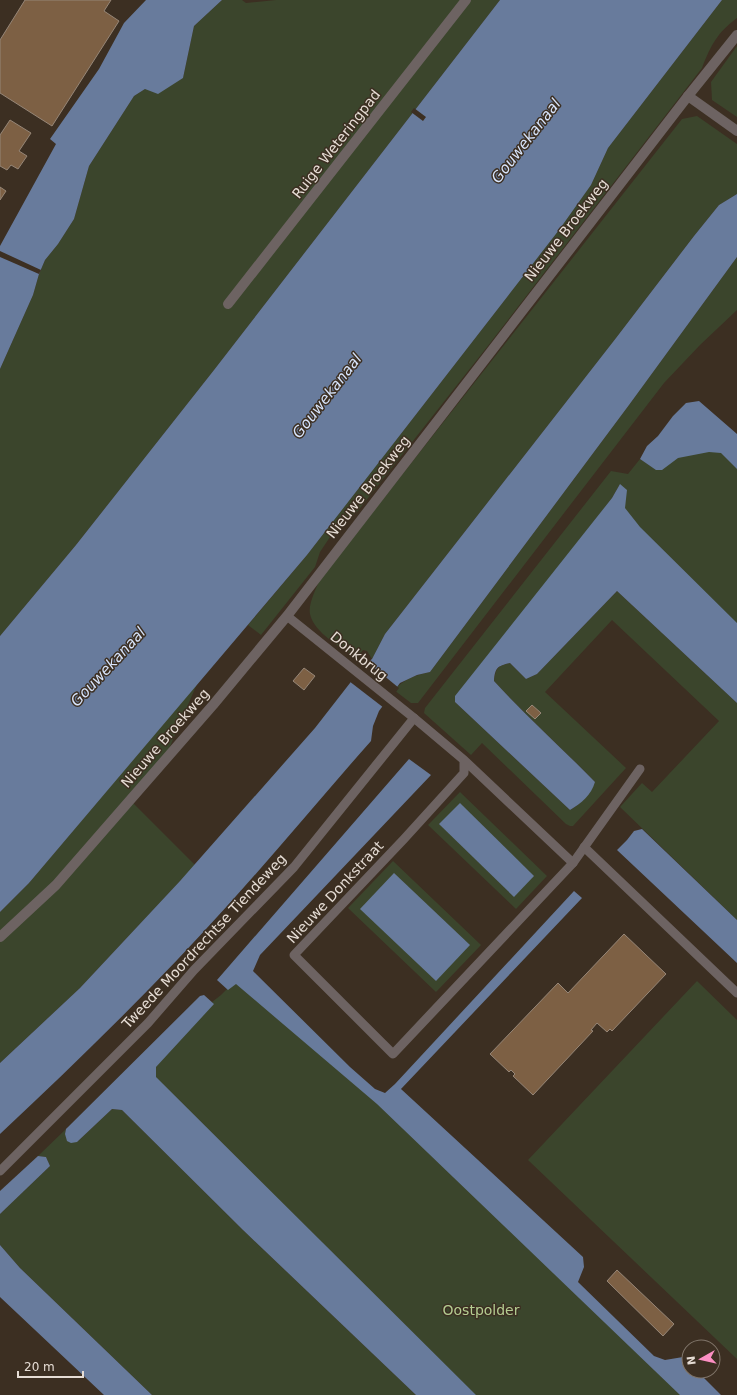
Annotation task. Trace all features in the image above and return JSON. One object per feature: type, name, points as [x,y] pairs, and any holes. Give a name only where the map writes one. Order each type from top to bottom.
[{"type":"street","name":"Ruige Weteringpad","points":[[228,304],[466,0]]},
{"type":"street","name":"Nieuwe Broekweg","points":[[0,937],[61,879],[213,705],[287,616],[688,96],[737,35]]},
{"type":"street","points":[[688,96],[737,131]]},
{"type":"lane","name":"Donkbrug","points":[[287,616],[414,718]]},
{"type":"lane","points":[[414,718],[464,760],[573,863]]},
{"type":"lane","name":"Tweede Moordrechtse Tiendeweg","points":[[0,1171],[148,1022],[194,970],[294,868],[414,718]]},
{"type":"lane","name":"Nieuwe Donkstraat","points":[[464,760],[464,773],[404,839],[294,955],[393,1054],[573,863],[640,770]]},
{"type":"lane","points":[[584,847],[737,993]]},
{"type":"green space","points":[[222,0],[242,0],[246,3],[276,0],[500,0],[214,370],[76,545],[0,636],[0,369],[33,295],[45,260],[58,244],[74,219],[89,166],[134,96],[145,89],[183,78],[194,26]]},
{"type":"green space","points":[[722,0],[737,0],[737,18],[724,29],[715,40],[702,68],[487,347],[357,512],[338,526],[320,552],[315,567],[261,635],[248,625],[307,555],[559,230],[591,185],[608,148]]},
{"type":"green space","points":[[737,46],[737,117],[712,100],[711,82]]},
{"type":"green space","points":[[697,116],[737,144],[737,194],[719,205],[694,236],[385,634],[372,659],[367,651],[363,650],[357,658],[337,645],[323,634],[313,621],[310,614],[311,601],[320,579],[682,119]]},
{"type":"green space","points":[[737,257],[737,310],[700,345],[664,383],[418,703],[411,703],[394,690],[410,678],[430,672]]},
{"type":"green space","points":[[703,445],[737,454],[737,639],[609,514],[620,484],[612,498],[455,702],[570,810],[575,807],[585,798],[595,782],[494,681],[498,668],[502,665],[510,663],[526,679],[537,674],[617,591],[737,703],[737,920],[620,807],[642,783],[652,792],[719,721],[612,620],[545,692],[626,768],[573,826],[566,824],[482,743],[471,755],[424,713],[425,708],[611,471],[628,474],[640,459],[652,467]]},
{"type":"green space","points":[[197,684],[168,751],[128,798],[195,865],[80,988],[0,1063],[0,912],[29,883]]},
{"type":"green space","points":[[460,792],[547,876],[516,909],[428,825]]},
{"type":"green space","points":[[393,861],[481,945],[436,992],[348,908]]},
{"type":"green space","name":"Oostpolder","points":[[243,973],[684,1395],[455,1395],[133,1085],[213,1003],[212,1002]]},
{"type":"green space","points":[[697,981],[737,1020],[737,1359],[721,1344],[721,1339],[716,1339],[528,1160]]},
{"type":"green space","points":[[112,1109],[122,1110],[243,1230],[416,1395],[152,1395],[20,1268],[0,1245],[0,1214],[50,1166],[46,1157],[38,1156],[66,1129],[65,1134],[77,1142]]},
{"type":"water","points":[[146,0],[222,0],[194,26],[183,78],[158,94],[145,89],[134,96],[89,166],[74,219],[58,244],[45,260],[33,295],[0,369],[0,246],[56,144],[50,139],[99,69],[124,23]]},
{"type":"water","name":"Gouwekanaal","points":[[500,0],[722,0],[608,148],[591,185],[559,230],[307,555],[29,883],[0,912],[0,636],[76,545],[214,370]]},
{"type":"water","points":[[737,194],[737,257],[430,672],[417,675],[400,683],[379,711],[373,726],[371,741],[246,885],[201,935],[145,993],[0,1134],[0,1063],[80,988],[180,881],[315,728],[364,665],[372,659],[385,634],[694,236],[719,205]]},
{"type":"water","points":[[699,401],[737,434],[737,469],[721,453],[709,452],[678,458],[662,470],[656,470],[640,459],[647,446],[658,436],[673,416],[686,403]]},
{"type":"water","points":[[620,484],[627,490],[625,508],[640,527],[737,623],[737,703],[617,591],[537,674],[526,679],[510,663],[499,667],[495,673],[494,681],[595,782],[586,798],[570,810],[455,702],[455,696],[612,498]]},
{"type":"water","points":[[409,759],[431,775],[260,955],[253,971],[350,1067],[375,1089],[385,1093],[395,1084],[574,891],[582,898],[401,1089],[583,1257],[584,1267],[578,1282],[654,1356],[665,1360],[681,1357],[681,1379],[705,1379],[721,1395],[680,1395],[377,1104],[236,984],[228,990],[217,980]]},
{"type":"water","points":[[460,803],[534,876],[514,897],[439,824]]},
{"type":"water","points":[[642,829],[737,920],[737,963],[617,850],[634,831]]},
{"type":"water","points":[[394,873],[470,945],[436,981],[360,909]]},
{"type":"water","points":[[204,995],[214,1004],[156,1067],[156,1077],[476,1395],[416,1395],[243,1230],[122,1110],[112,1109],[77,1142],[71,1143],[67,1141],[65,1134],[66,1129],[200,996]]},
{"type":"water","points":[[38,1156],[46,1157],[50,1166],[0,1214],[0,1191]]},
{"type":"water","points":[[0,1245],[20,1268],[152,1395],[104,1395],[0,1297]]},
{"type":"pier","points":[[414,108],[426,117],[423,121],[411,112]]},
{"type":"pier","points":[[0,251],[41,270],[39,274],[0,257]]},
{"type":"pier","points":[[366,661],[399,688],[384,708],[349,681]]},
{"type":"building","points":[[25,0],[111,0],[104,11],[119,21],[52,126],[0,93],[0,40]]},
{"type":"building","points":[[10,120],[31,133],[19,151],[27,156],[18,169],[11,165],[7,170],[0,166],[0,135]]},
{"type":"building","points":[[0,187],[6,191],[0,200]]},
{"type":"building","points":[[304,668],[315,676],[304,690],[293,681]]},
{"type":"building","points":[[532,705],[541,713],[535,719],[526,711]]},
{"type":"building","points":[[624,934],[666,974],[612,1031],[610,1029],[607,1032],[597,1023],[591,1030],[593,1031],[533,1095],[513,1076],[515,1074],[511,1070],[509,1072],[490,1054],[558,983],[568,993]]},
{"type":"building","points":[[617,1270],[674,1324],[663,1336],[607,1281]]}]
